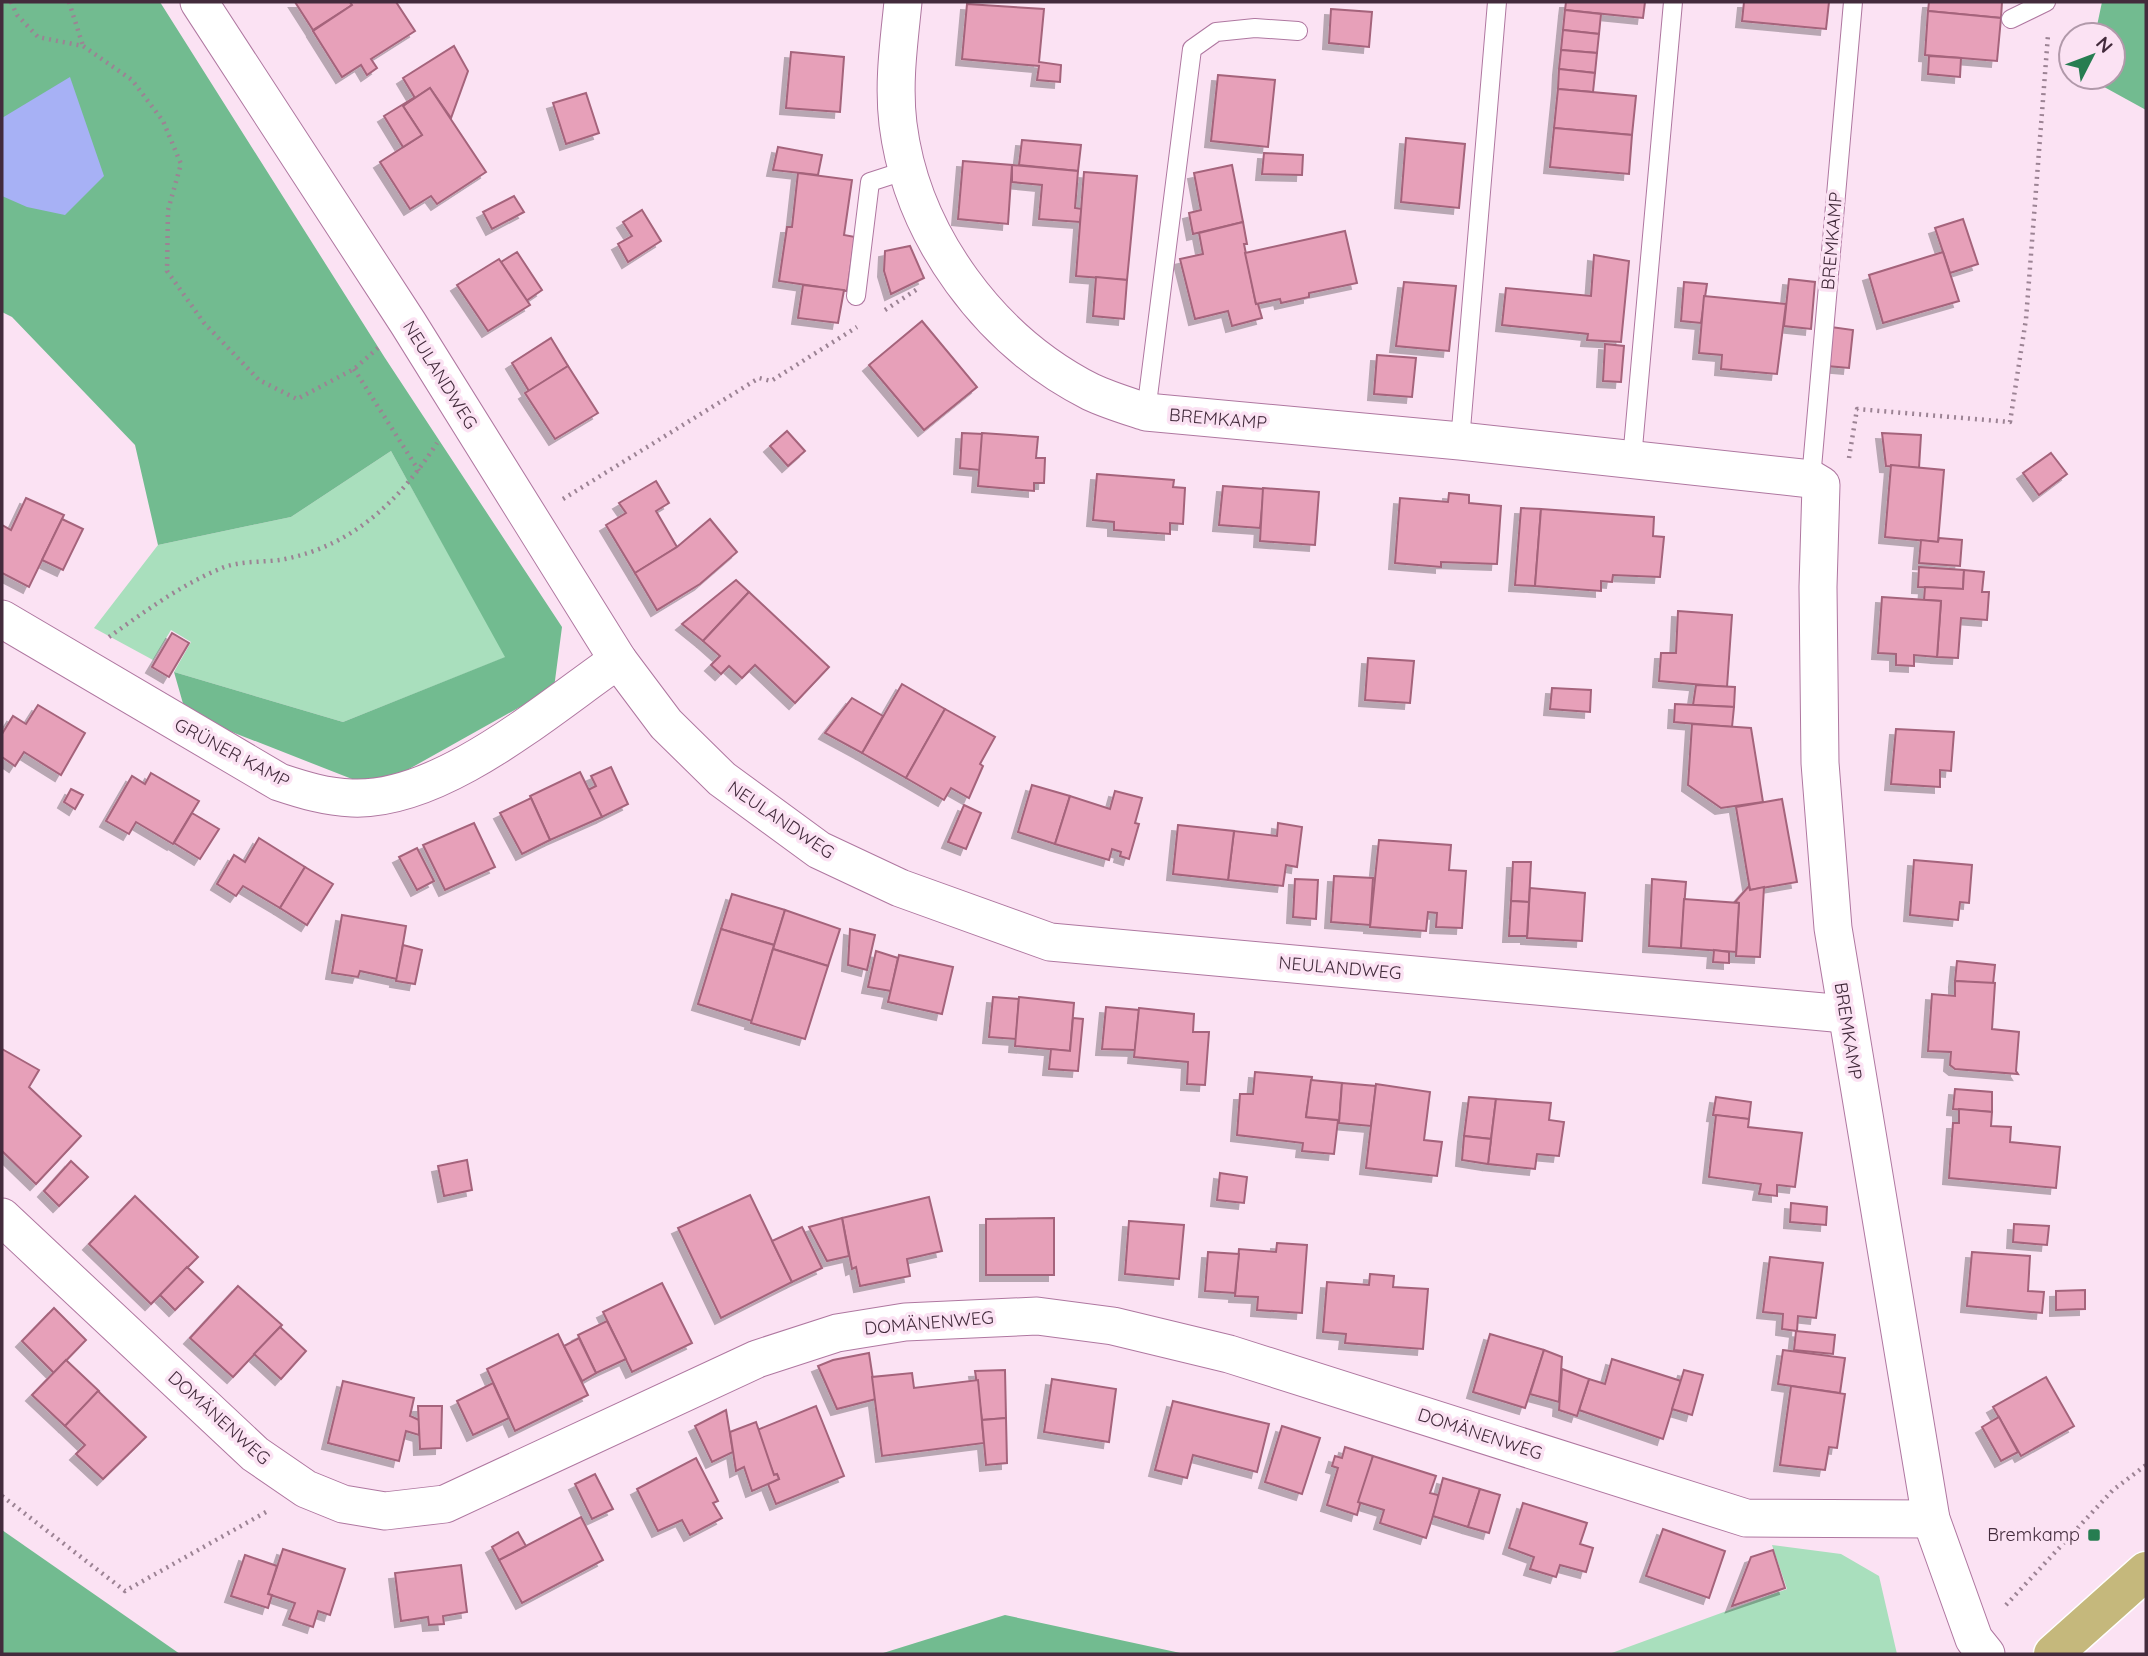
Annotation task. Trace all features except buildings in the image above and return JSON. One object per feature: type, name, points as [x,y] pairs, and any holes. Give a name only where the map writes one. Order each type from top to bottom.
[{"type":"main road","points":[[2053,1654],[2146,1571]]},
{"type":"street","name":"NEULANDWEG","points":[[199,2],[408,323],[618,660],[666,724],[722,779],[819,850],[900,888],[1050,942],[1845,1014]]},
{"type":"street","name":"BREMKAMP","points":[[903,2],[895,74],[898,124],[907,170],[932,235],[983,306],[1018,342],[1051,368],[1091,392],[1146,412],[1460,441],[1816,482],[1820,763],[1833,928],[1845,1014],[1931,1519],[1980,1647]]},
{"type":"street","name":"GRÜNER KAMP","points":[[2,619],[279,782],[315,794],[353,799],[388,796],[448,775],[618,660]]},
{"type":"street","name":"DOMÄNENWEG","points":[[2,1217],[255,1454],[306,1489],[343,1504],[385,1511],[445,1504],[757,1359],[837,1333],[905,1322],[1037,1316],[1114,1326],[1229,1354],[1746,1518],[1931,1519]]},
{"type":"lane","points":[[1460,441],[1497,2]]},
{"type":"lane","points":[[1632,459],[1673,2]]},
{"type":"lane","name":"BREMKAMP","points":[[1816,482],[1853,2]]},
{"type":"lane","points":[[2011,19],[2046,2]]},
{"type":"lane","points":[[1146,412],[1192,49],[1216,32],[1255,28],[1298,31]]},
{"type":"lane","points":[[856,296],[870,182],[907,170]]},
{"type":"path","points":[[11,2],[17,15],[38,37],[83,46],[132,80],[167,132],[181,164],[168,211],[166,271],[204,323],[259,380],[297,399],[354,369],[408,323]]},
{"type":"path","points":[[69,2],[83,46]]},
{"type":"path","points":[[1816,482],[1851,457],[1857,409],[2010,422],[2026,319],[2049,29]]},
{"type":"path","points":[[873,317],[953,267]]},
{"type":"path","points":[[531,519],[759,378],[771,381],[862,324]]},
{"type":"path","points":[[74,661],[155,604],[224,567],[286,559],[338,542],[390,505],[419,471],[354,369]]},
{"type":"path","points":[[1980,1647],[2113,1490],[2146,1465]]},
{"type":"path","points":[[2,1496],[125,1591],[306,1489]]},
{"type":"green space","points":[[2,2],[160,2],[385,358],[562,627],[554,688],[375,788],[186,714],[174,672],[343,722],[505,657],[391,451],[291,517],[158,545],[135,445],[12,317],[2,312]]},
{"type":"green space","points":[[2102,2],[2146,2],[2146,110],[2111,91],[2127,91],[2127,21],[2098,21]]},
{"type":"green space","points":[[391,451],[506,657],[343,722],[174,672],[191,642],[171,630],[153,660],[94,628],[158,545],[291,517]]},
{"type":"green space","points":[[2,1530],[180,1654],[2,1654]]},
{"type":"green space","points":[[1772,1545],[1841,1554],[1879,1576],[1897,1654],[1609,1654],[1787,1589]]},
{"type":"green space","points":[[1005,1615],[1185,1654],[880,1654]]},
{"type":"water","points":[[70,77],[104,176],[65,215],[27,207],[2,196],[2,118]]},
{"type":"place","name":"Bremkamp","points":[[2094,1535]]}]
